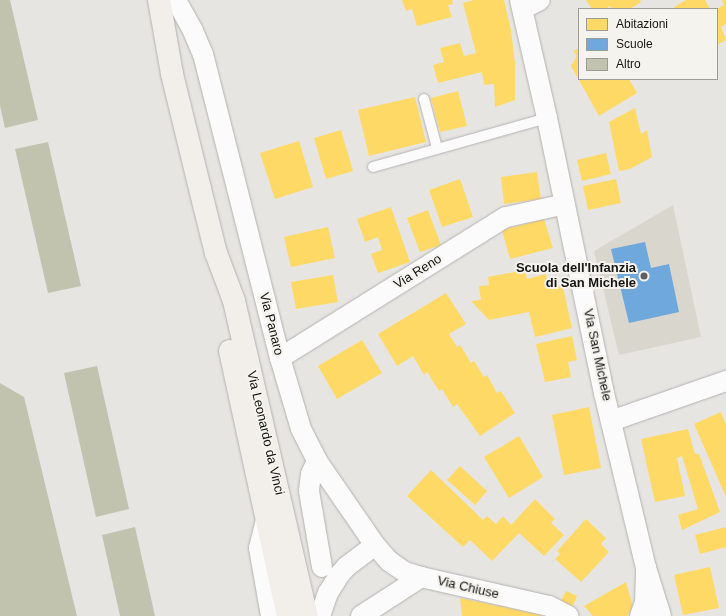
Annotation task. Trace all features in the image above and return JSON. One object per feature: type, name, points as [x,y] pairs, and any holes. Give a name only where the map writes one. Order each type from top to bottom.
[{"type":"main road","name":"Via Leonardo da Vinci","points":[[146,0],[172,74]]},
{"type":"main road","name":"Via Leonardo da Vinci","points":[[159,0],[172,74],[216,253],[234,301],[307,616]]},
{"type":"main road","name":"Via Leonardo da Vinci","points":[[216,253],[220,307],[288,616]]},
{"type":"street","name":"Via Panaro","points":[[176,0],[193,31],[203,54],[280,358],[302,429],[317,461],[339,496],[375,545]]},
{"type":"street","name":"Via San Michele","points":[[528,2],[547,118],[611,421],[646,568],[661,616]]},
{"type":"street","name":"Via Reno","points":[[280,358],[506,217],[565,204]]},
{"type":"street","points":[[611,421],[726,381]]},
{"type":"street","points":[[317,461],[311,474],[309,491],[322,567]]},
{"type":"street","points":[[266,516],[259,548],[272,616]]},
{"type":"street","points":[[320,616],[328,593],[340,574],[346,567],[375,545]]},
{"type":"street","name":"Via Chiuse","points":[[375,545],[397,567],[405,572],[420,577],[549,606],[569,616]]},
{"type":"street","name":"Via San Michele","points":[[640,616],[645,602],[646,568]]},
{"type":"street","points":[[362,616],[420,577]]},
{"type":"lane","points":[[424,99],[437,148]]},
{"type":"lane","points":[[373,167],[547,118]]},
{"type":"shaded area","name":"Scuola dell'Infanzia di San Michele","points":[[673,205],[701,337],[619,355],[594,251]]},
{"type":"building: Abitazioni","points":[[402,0],[452,0],[453,4],[448,5],[452,17],[417,26],[412,9],[406,11]]},
{"type":"building: Abitazioni","points":[[474,0],[504,0],[511,30],[515,63],[515,100],[495,107],[494,84],[484,85],[482,72],[438,83],[433,65],[444,62],[440,48],[460,43],[464,56],[476,53],[463,3]]},
{"type":"building: Abitazioni","points":[[586,0],[640,0],[641,2],[632,8],[611,8],[610,6],[607,8],[591,8]]},
{"type":"building: Abitazioni","points":[[686,0],[705,0],[709,8],[674,8]]},
{"type":"building: Abitazioni","points":[[722,0],[726,0],[726,24],[721,27],[726,40],[718,44],[718,8],[724,5]]},
{"type":"building: Abitazioni","points":[[578,48],[578,78],[571,66],[577,56],[573,51]]},
{"type":"building: Abitazioni","points":[[579,80],[630,80],[637,93],[599,116]]},
{"type":"building: Abitazioni","points":[[458,91],[467,126],[440,132],[431,98]]},
{"type":"building: Abitazioni","points":[[415,97],[426,142],[369,156],[358,110]]},
{"type":"building: Abitazioni","points":[[635,108],[641,134],[647,130],[652,157],[630,169],[619,171],[609,122]]},
{"type":"building: Abitazioni","points":[[341,130],[353,171],[326,179],[314,138]]},
{"type":"building: Abitazioni","points":[[299,141],[313,187],[275,199],[260,153]]},
{"type":"building: Abitazioni","points":[[606,153],[611,174],[582,181],[577,160]]},
{"type":"building: Abitazioni","points":[[537,172],[541,199],[504,204],[501,177]]},
{"type":"building: Abitazioni","points":[[460,179],[473,217],[442,227],[429,190]]},
{"type":"building: Abitazioni","points":[[616,179],[621,203],[588,210],[583,186]]},
{"type":"building: Abitazioni","points":[[391,207],[410,262],[378,273],[371,254],[382,250],[378,237],[365,242],[357,219]]},
{"type":"building: Abitazioni","points":[[428,210],[441,245],[420,252],[407,218]]},
{"type":"building: Abitazioni","points":[[544,219],[553,248],[510,259],[502,230]]},
{"type":"building: Abitazioni","points":[[328,227],[335,258],[291,267],[284,237]]},
{"type":"building: Abitazioni","points":[[525,270],[527,279],[546,274],[548,286],[562,283],[572,328],[535,337],[529,312],[489,320],[471,301],[481,300],[479,286],[489,285],[488,277]]},
{"type":"building: Abitazioni","points":[[333,275],[338,302],[296,309],[291,282]]},
{"type":"building: Abitazioni","points":[[446,293],[466,324],[449,334],[457,347],[460,345],[471,363],[474,361],[484,377],[487,375],[497,393],[501,391],[515,413],[480,436],[457,404],[453,407],[442,389],[439,391],[427,372],[424,375],[413,356],[397,366],[378,334]]},
{"type":"building: Abitazioni","points":[[572,336],[577,360],[568,362],[571,377],[545,382],[536,344]]},
{"type":"building: Abitazioni","points":[[362,340],[382,373],[337,399],[318,366]]},
{"type":"building: Abitazioni","points":[[589,407],[601,468],[564,475],[552,415]]},
{"type":"building: Abitazioni","points":[[721,412],[726,425],[726,497],[694,424]]},
{"type":"building: Abitazioni","points":[[688,429],[695,454],[699,454],[720,512],[682,530],[678,515],[698,509],[682,456],[677,458],[685,496],[655,502],[641,439]]},
{"type":"building: Abitazioni","points":[[519,436],[543,477],[509,498],[484,457]]},
{"type":"building: Abitazioni","points":[[460,466],[487,491],[475,505],[447,480]]},
{"type":"building: Abitazioni","points":[[431,470],[483,520],[487,516],[496,524],[503,516],[511,525],[535,499],[555,519],[551,523],[564,535],[544,556],[519,533],[492,561],[470,540],[463,547],[407,496]]},
{"type":"building: Abitazioni","points":[[586,519],[606,538],[601,544],[609,552],[581,582],[555,559],[560,554],[557,551]]},
{"type":"building: Abitazioni","points":[[726,527],[726,547],[700,554],[695,535]]},
{"type":"building: Abitazioni","points":[[710,567],[719,608],[683,615],[674,575]]},
{"type":"building: Abitazioni","points":[[626,582],[633,607],[627,616],[593,616],[584,606]]},
{"type":"building: Abitazioni","points":[[566,591],[577,596],[572,608],[560,603]]},
{"type":"building: Abitazioni","points":[[460,598],[542,615],[462,616]]},
{"type":"building: Scuole","points":[[645,242],[651,268],[669,264],[679,312],[629,323],[611,249]]},
{"type":"building: Altro","points":[[0,0],[10,0],[38,120],[5,128],[0,106]]},
{"type":"building: Altro","points":[[48,142],[81,286],[48,293],[15,149]]},
{"type":"building: Altro","points":[[97,366],[129,509],[96,517],[64,373]]},
{"type":"building: Altro","points":[[0,383],[24,397],[77,616],[0,616]]},
{"type":"building: Altro","points":[[135,527],[155,616],[120,616],[102,535]]},
{"type":"place","name":"Scuola dell'Infanzia di San Michele","points":[[644,276]]}]
